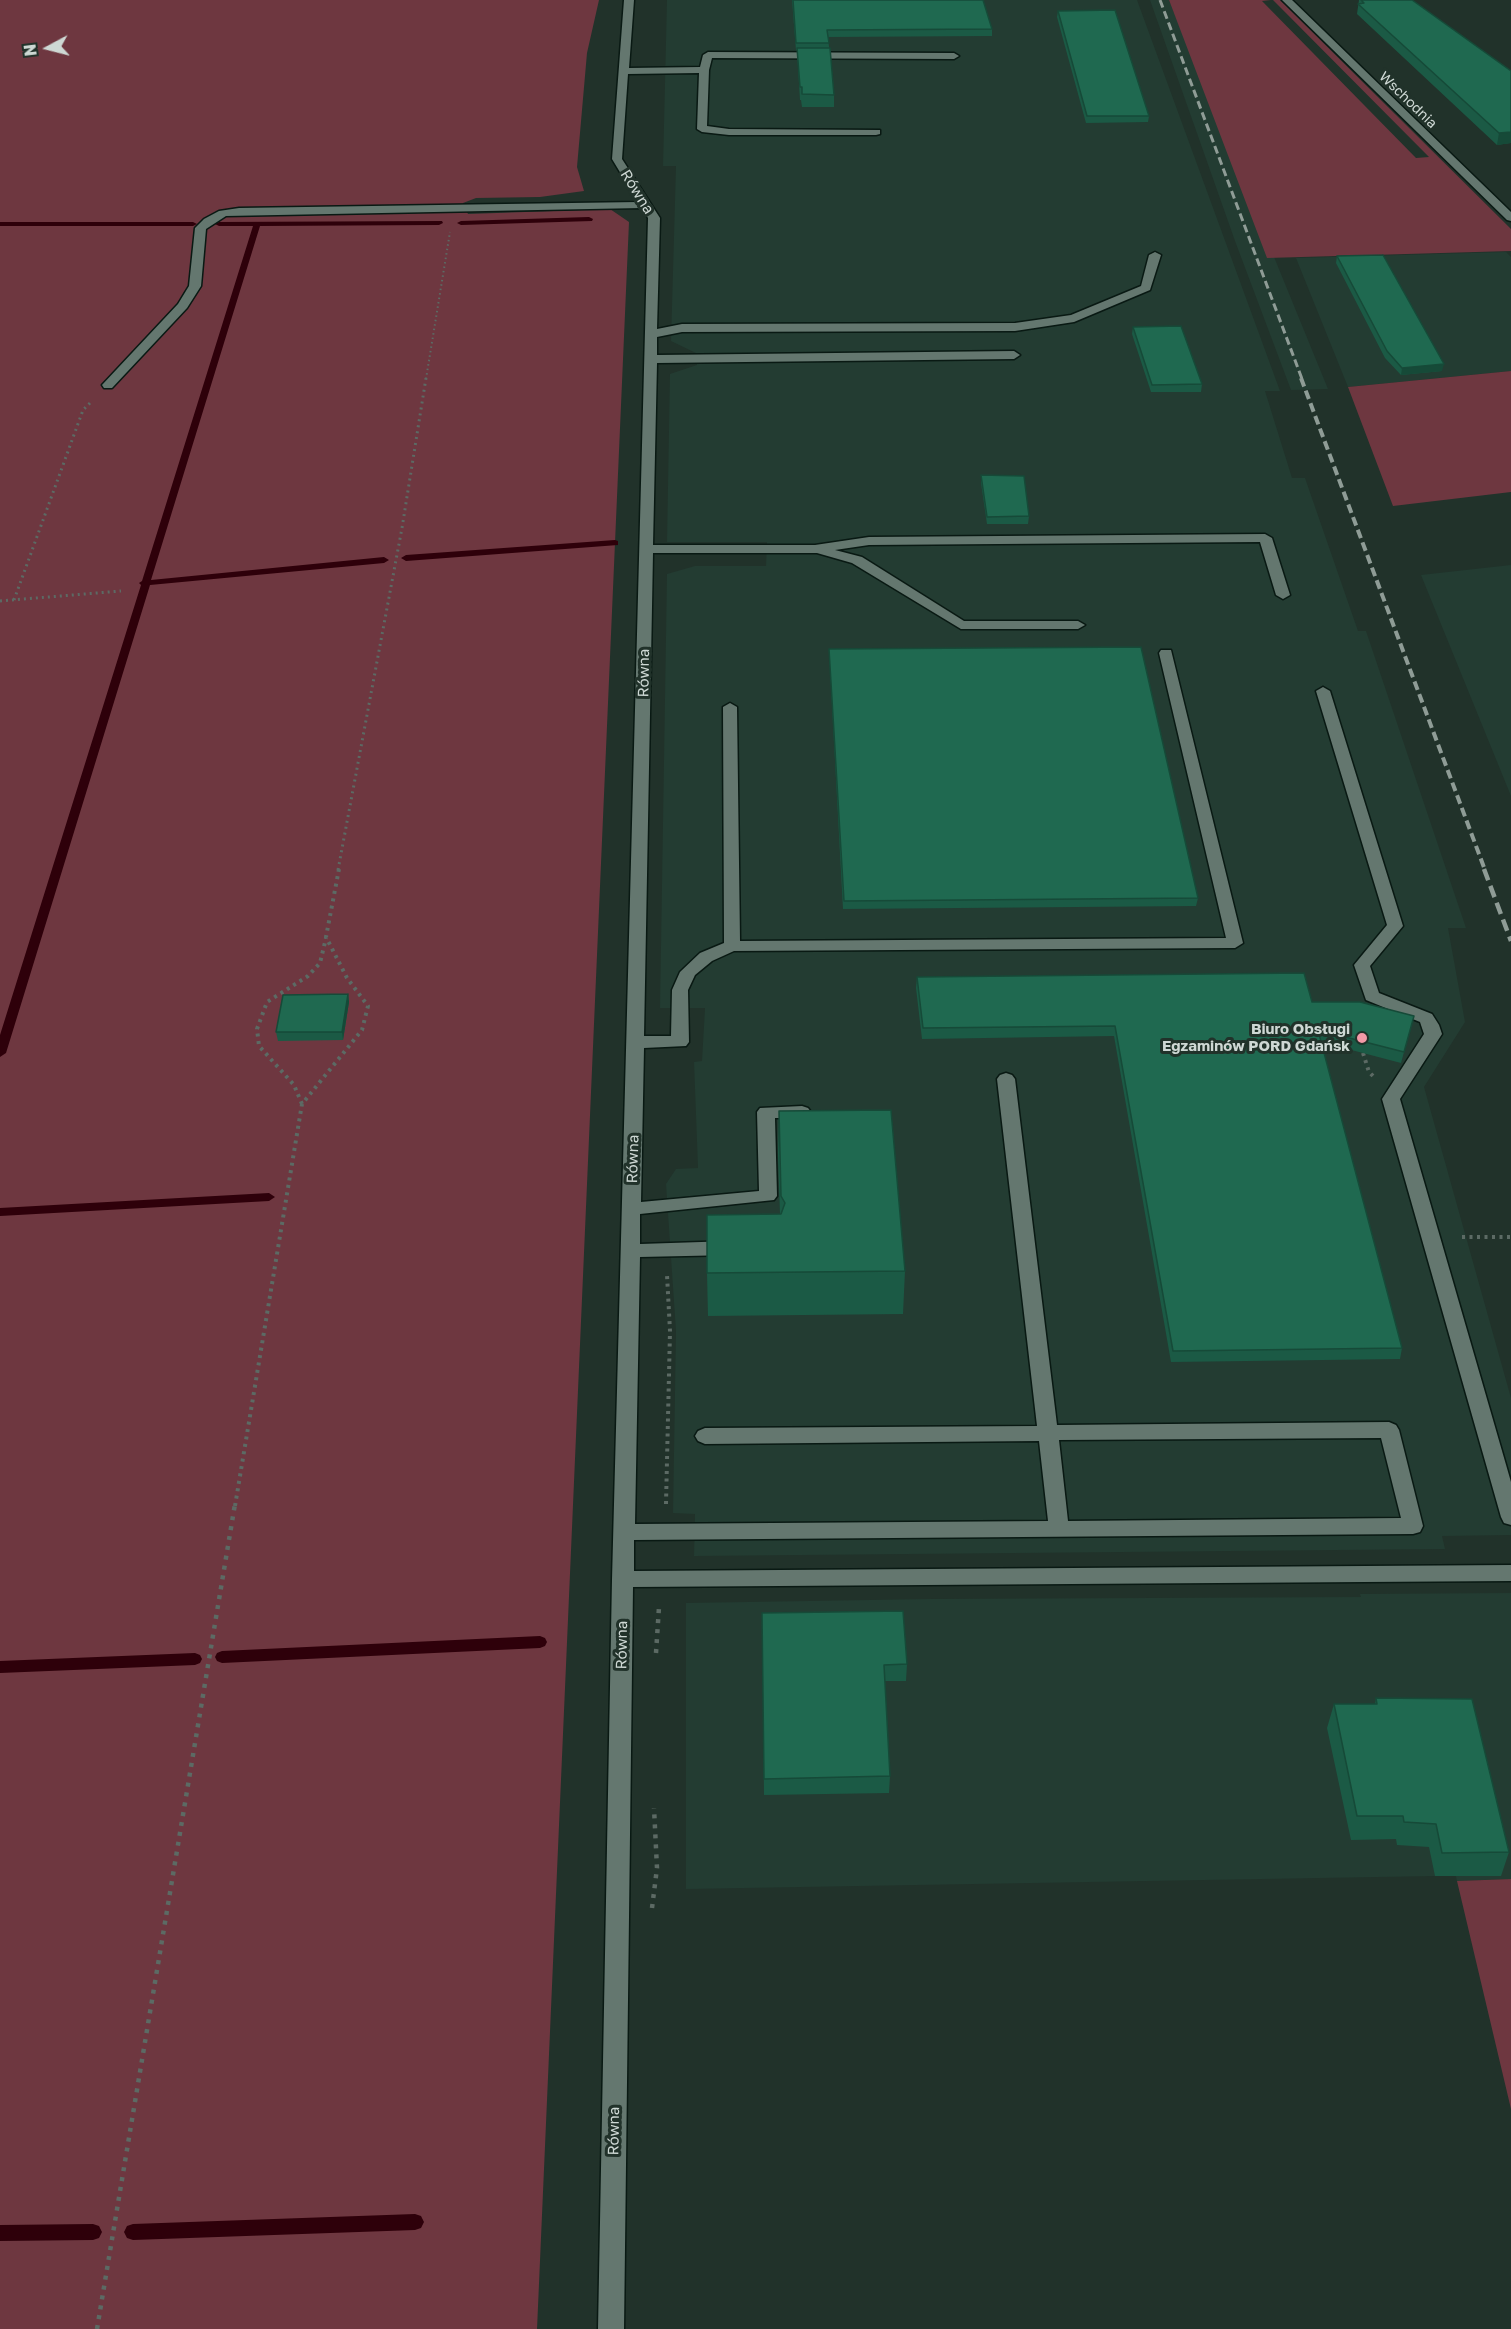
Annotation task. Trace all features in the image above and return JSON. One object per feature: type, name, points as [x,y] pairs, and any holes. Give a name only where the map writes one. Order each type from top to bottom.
[{"type":"street","name":"Równa","points":[[611,2329],[623,1579],[654,218],[616,159],[629,0]]},
{"type":"street","name":"Wschodnia","points":[[1287,0],[1511,218]]},
{"type":"street","points":[[876,132],[729,132],[702,129],[704,70],[708,55],[954,56]]},
{"type":"street","points":[[624,70],[704,70]]},
{"type":"street","points":[[108,385],[183,306],[195,285],[201,228],[208,221],[223,213],[646,205]]},
{"type":"street","points":[[652,334],[682,328],[1015,327],[1074,318],[1146,288],[1155,255]]},
{"type":"street","points":[[651,359],[1014,355]]},
{"type":"street","points":[[647,549],[815,549],[869,541],[1265,538],[1282,595]]},
{"type":"street","points":[[815,549],[857,560],[961,626],[1078,625]]},
{"type":"street","points":[[636,1042],[680,1042],[680,990],[688,972],[706,957],[732,946],[1235,943],[1166,653]]},
{"type":"street","points":[[1323,691],[1395,926],[1362,965],[1372,996],[1414,1012],[1426,1018],[1431,1025],[1433,1034],[1430,1043],[1391,1100],[1511,1517]]},
{"type":"street","points":[[730,707],[732,946]]},
{"type":"street","points":[[1006,1079],[1059,1529]]},
{"type":"street","points":[[631,1209],[768,1196],[766,1112],[821,1112]]},
{"type":"street","points":[[630,1251],[750,1248]]},
{"type":"street","points":[[624,1532],[1413,1526],[1389,1430],[705,1436]]},
{"type":"street","points":[[623,1579],[1511,1573]]},
{"type":"path","points":[[302,1104],[294,1085],[259,1046],[256,1029],[267,1002],[308,975],[320,963],[402,528],[449,237]]},
{"type":"path","points":[[14,600],[83,410]]},
{"type":"path","points":[[0,601],[121,591]]},
{"type":"path","points":[[97,2329],[302,1104],[362,1030],[368,1006],[347,978],[326,938]]},
{"type":"path","points":[[1452,1237],[1511,1237]]},
{"type":"path","points":[[665,1250],[670,1331],[665,1532]]},
{"type":"path","points":[[656,1663],[657,1618],[666,1578]]},
{"type":"path","points":[[652,1913],[657,1868],[653,1798]]},
{"type":"shaded area","points":[[0,0],[599,0],[587,53],[577,167],[584,191],[540,197],[476,198],[463,203],[468,214],[610,209],[629,222],[537,2329],[0,2329]]},
{"type":"shaded area","points":[[667,0],[1137,0],[1280,391],[1265,391],[1292,478],[1305,478],[1358,631],[1366,631],[1466,928],[1448,928],[1465,1022],[1424,1087],[1511,1398],[1511,1535],[1442,1536],[1445,1549],[694,1556],[695,1514],[673,1513],[676,1331],[666,1184],[676,1169],[698,1168],[694,1062],[702,1061],[705,1008],[660,1008],[667,574],[695,566],[766,566],[767,542],[667,542],[670,374],[697,365],[696,353],[671,341],[676,166],[663,166]]},
{"type":"shaded area","points":[[1150,0],[1169,0],[1328,389],[1291,390],[1235,241]]},
{"type":"shaded area","points":[[1169,0],[1271,0],[1262,1],[1416,158],[1429,157],[1273,0],[1280,0],[1511,229],[1511,251],[1267,258]]},
{"type":"shaded area","points":[[1506,252],[1511,257],[1511,371],[1348,387],[1296,258]]},
{"type":"shaded area","points":[[1511,371],[1511,492],[1393,506],[1348,387]]},
{"type":"shaded area","points":[[1511,565],[1511,796],[1421,575]]},
{"type":"shaded area","points":[[1511,1593],[1511,1879],[1457,1881],[1456,1876],[1435,1876],[686,1889],[686,1603],[930,1599],[1361,1597],[1360,1594]]},
{"type":"shaded area","points":[[1511,1879],[1511,2109],[1457,1881]]},
{"type":"building","points":[[793,0],[983,0],[992,29],[827,30],[829,43],[796,43]]},
{"type":"building","points":[[1361,0],[1412,0],[1511,71],[1511,132],[1499,133],[1358,4],[1364,3]]},
{"type":"building","points":[[1115,10],[1149,116],[1087,116],[1058,11]]},
{"type":"building","points":[[797,48],[830,48],[834,95],[802,94]]},
{"type":"building","points":[[1383,255],[1444,364],[1402,368],[1387,351],[1337,256]]},
{"type":"building","points":[[1181,326],[1202,384],[1152,385],[1133,327]]},
{"type":"building","points":[[981,475],[1024,476],[1029,516],[987,517]]},
{"type":"building","points":[[1141,647],[1198,898],[844,901],[829,649]]},
{"type":"building","points":[[1304,973],[1312,1002],[1360,1002],[1414,1016],[1404,1052],[1318,1030],[1402,1348],[1173,1351],[1115,1026],[923,1028],[917,977]]},
{"type":"building","points":[[348,994],[342,1032],[276,1032],[283,995]]},
{"type":"building","points":[[891,1110],[905,1271],[707,1273],[707,1215],[781,1214],[785,1203],[781,1196],[779,1111]]},
{"type":"building","points":[[903,1611],[907,1664],[884,1665],[890,1776],[764,1779],[762,1613]]},
{"type":"building","points":[[1376,1698],[1472,1699],[1509,1852],[1442,1853],[1436,1824],[1404,1822],[1403,1816],[1357,1816],[1334,1704],[1377,1704]]},
{"type":"waterway","points":[[461,223],[589,219]]},
{"type":"waterway","points":[[219,224],[439,223]]},
{"type":"waterway","points":[[0,224],[193,224]]},
{"type":"waterway","points":[[146,583],[257,224]]},
{"type":"waterway","points":[[406,558],[615,543]]},
{"type":"waterway","points":[[146,583],[384,560]]},
{"type":"waterway","points":[[0,1053],[146,583]]},
{"type":"waterway","points":[[0,1212],[269,1197]]},
{"type":"waterway","points":[[222,1657],[540,1642]]},
{"type":"waterway","points":[[0,1667],[195,1659]]},
{"type":"waterway","points":[[133,2232],[415,2222]]},
{"type":"waterway","points":[[0,2233],[93,2232]]},
{"type":"railway","points":[[1160,0],[1302,379]]},
{"type":"railway","points":[[1301,378],[1485,870]]},
{"type":"railway","points":[[1484,869],[1511,941]]},
{"type":"place","name":"Biuro Obsługi Egzaminów PORD Gdańsk","points":[[1362,1038]]}]
